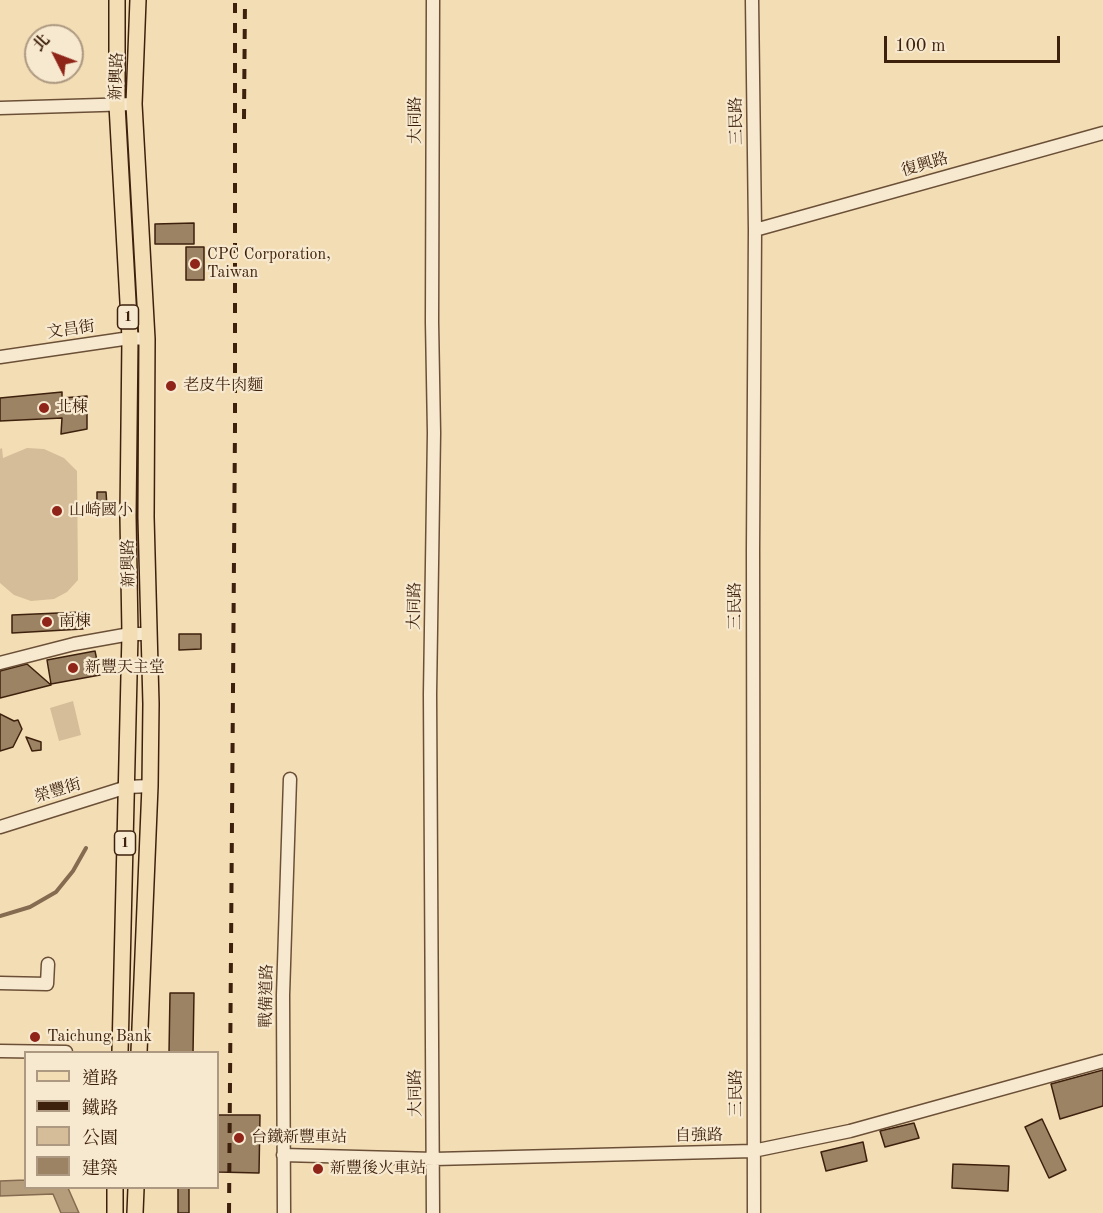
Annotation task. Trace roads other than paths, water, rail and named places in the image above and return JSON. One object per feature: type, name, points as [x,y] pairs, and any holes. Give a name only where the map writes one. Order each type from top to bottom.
[{"type":"main road","name":"新興路","points":[[117,0],[117,105],[130,338],[128,516],[130,633],[120,1051]]},
{"type":"main road","name":"新興路","points":[[138,0],[134,104],[147,339],[146,487],[151,704],[150,786],[139,1051]]},
{"type":"main road","points":[[115,1189],[115,1213]]},
{"type":"main road","points":[[135,1189],[135,1213]]},
{"type":"street","name":"大同路","points":[[433,1213],[430,694],[434,433],[432,322],[434,0]]},
{"type":"street","name":"三民路","points":[[752,0],[755,230],[754,1213]]},
{"type":"street","points":[[0,108],[134,104]]},
{"type":"street","name":"復興路","points":[[755,230],[1103,133]]},
{"type":"street","name":"文昌街","points":[[0,357],[130,338],[147,339]]},
{"type":"street","points":[[0,663],[74,644],[130,633],[149,634]]},
{"type":"street","name":"戰備道路","points":[[284,1213],[283,995],[290,779]]},
{"type":"street","name":"榮豐街","points":[[0,827],[127,787],[150,786]]},
{"type":"street","points":[[0,983],[47,984],[48,964]]},
{"type":"street","points":[[0,1051],[24,1052]]},
{"type":"street","name":"自強路","points":[[283,1155],[434,1159],[753,1151],[850,1131],[1103,1061]]},
{"type":"waterway","points":[[0,916],[30,907],[56,892],[73,871],[86,848]]},
{"type":"railway","points":[[229,1213],[235,427],[235,0]]},
{"type":"railway","points":[[244,119],[245,0]]},
{"type":"place","name":"CPC Corporation, Taiwan","points":[[195,264]]},
{"type":"place","name":"老皮牛肉麵","points":[[171,386]]},
{"type":"place","name":"北棟","points":[[44,408]]},
{"type":"place","name":"山崎國小","points":[[57,511]]},
{"type":"place","name":"南棟","points":[[47,622]]},
{"type":"place","name":"新豐天主堂","points":[[73,668]]},
{"type":"place","name":"Taichung Bank","points":[[35,1037]]},
{"type":"place","name":"台鐵新豐車站","points":[[239,1138]]},
{"type":"place","name":"新豐後火車站","points":[[318,1169]]}]
